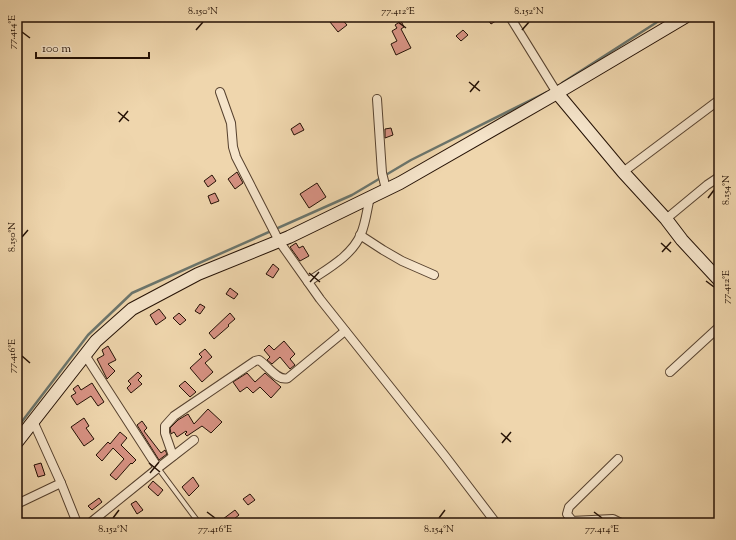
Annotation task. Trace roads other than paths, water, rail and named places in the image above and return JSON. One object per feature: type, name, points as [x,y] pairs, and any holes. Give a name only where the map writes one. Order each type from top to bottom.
[{"type":"street","points":[[510,17],[557,93],[623,172],[719,280]]},
{"type":"street","points":[[17,442],[96,341],[132,309],[276,235],[370,197],[557,93],[685,17]]},
{"type":"street","points":[[220,92],[231,122],[233,146],[236,157],[276,235],[308,282],[345,331],[445,456],[496,523]]},
{"type":"street","points":[[377,99],[382,173],[385,188]]},
{"type":"street","points":[[623,172],[719,100]]},
{"type":"street","points":[[666,219],[719,177]]},
{"type":"street","points":[[308,282],[339,261],[354,245],[360,235],[370,197]]},
{"type":"street","points":[[360,235],[402,261],[434,274]]},
{"type":"street","points":[[670,372],[719,327]]},
{"type":"street","points":[[173,456],[165,433],[165,426],[174,416],[254,361],[259,360],[264,363],[284,380],[345,331]]},
{"type":"street","points":[[85,355],[158,468]]},
{"type":"street","points":[[33,420],[77,523]]},
{"type":"street","points":[[90,523],[194,440]]},
{"type":"street","points":[[618,459],[569,507],[567,514],[572,522],[613,519],[622,523]]},
{"type":"street","points":[[17,504],[61,483]]},
{"type":"lane","points":[[158,468],[199,523]]},
{"type":"waterway","points":[[562,83],[665,17]]},
{"type":"waterway","points":[[17,428],[88,335],[132,293],[352,195],[411,160],[547,92]]}]
